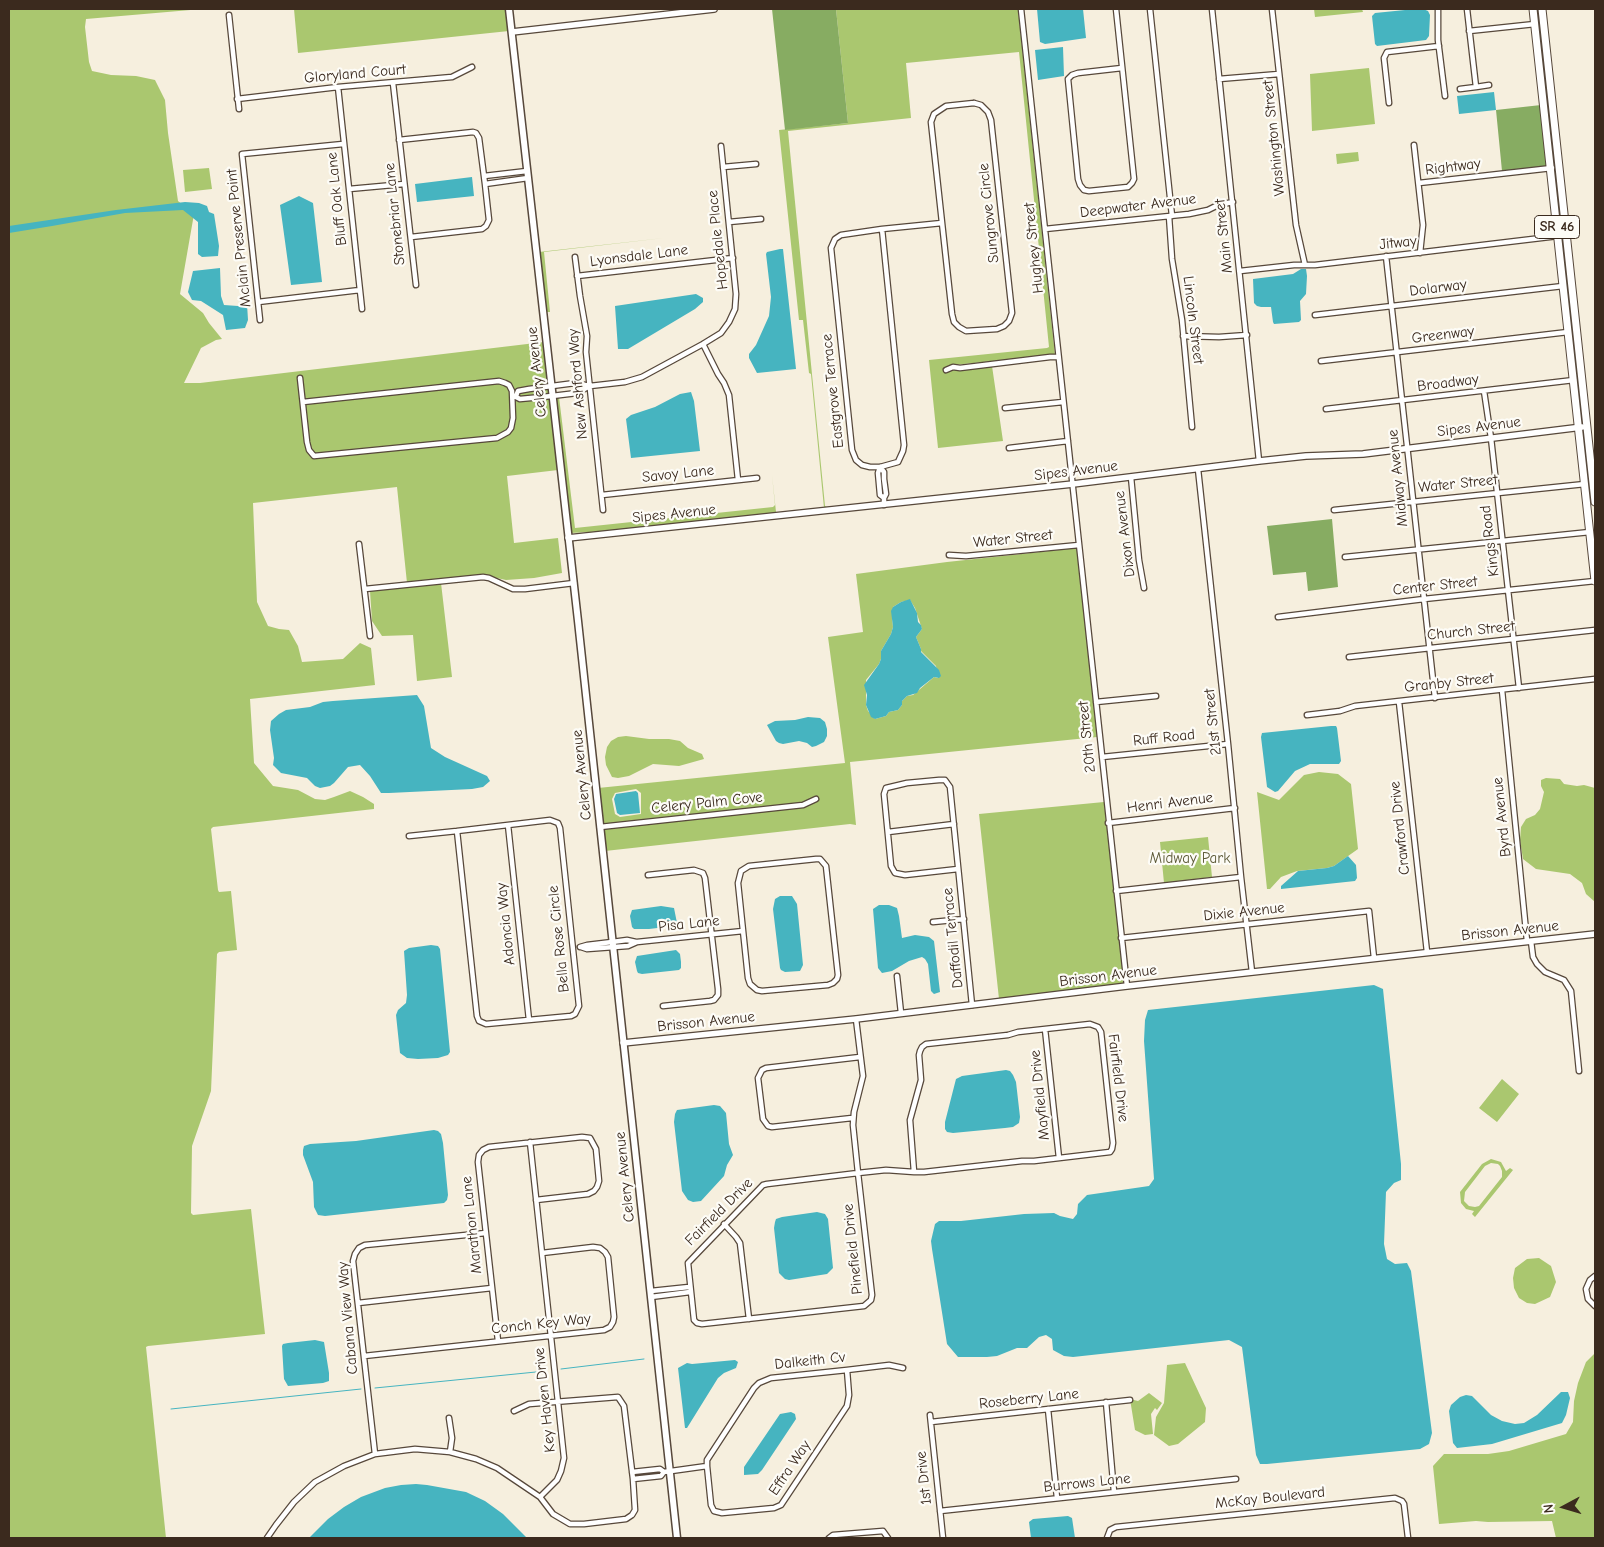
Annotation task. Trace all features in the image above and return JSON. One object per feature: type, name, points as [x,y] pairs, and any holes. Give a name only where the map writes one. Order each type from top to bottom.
[{"type":"main road","name":"Celery Avenue","points":[[509,9],[574,583],[651,1294],[667,1472],[677,1538]]},
{"type":"main road","name":"SR 46","points":[[1533,9],[1585,484],[1593,535],[1595,581]]},
{"type":"main road","name":"SR 46","points":[[1542,9],[1595,502]]},
{"type":"main road","points":[[1535,26],[1541,33],[1546,73],[1550,84]]},
{"type":"main road","points":[[1563,286],[1569,292],[1574,338],[1578,342]]},
{"type":"main road","points":[[1572,363],[1580,362]]},
{"type":"street","points":[[512,32],[714,9]]},
{"type":"street","name":"Hughey Street","points":[[1021,9],[1073,484]]},
{"type":"street","points":[[1116,9],[1134,179],[1128,187],[1084,190],[1080,186],[1078,178],[1068,79],[1078,73],[1122,68]]},
{"type":"street","name":"Lincoln Street","points":[[1150,9],[1171,216],[1172,260],[1182,320],[1192,427]]},
{"type":"street","name":"Main Street","points":[[1212,9],[1259,461]]},
{"type":"street","name":"Washington Street","points":[[1272,9],[1296,225],[1305,265]]},
{"type":"street","points":[[1438,9],[1439,46],[1445,96]]},
{"type":"street","points":[[1467,9],[1476,87]]},
{"type":"street","points":[[230,14],[238,109]]},
{"type":"street","points":[[1470,31],[1535,26]]},
{"type":"street","points":[[1388,103],[1384,58],[1387,52],[1439,46]]},
{"type":"street","name":"Gloryland Court","points":[[237,99],[338,87],[452,77],[472,67]]},
{"type":"street","points":[[1219,79],[1279,74]]},
{"type":"street","name":"Stonebriar Lane","points":[[393,83],[416,285]]},
{"type":"street","points":[[1460,89],[1489,85]]},
{"type":"street","name":"Bluff Oak Lane","points":[[338,87],[362,309]]},
{"type":"street","name":"Sungrove Circle","points":[[974,103],[981,105],[988,112],[991,120],[1012,313],[1004,326],[998,329],[966,331],[959,328],[954,322],[942,223],[931,122],[934,114],[946,106],[974,103]]},
{"type":"street","points":[[399,140],[476,133],[479,138],[485,184],[489,220],[482,229],[410,237]]},
{"type":"street","name":"Mclain Preserve Point","points":[[260,320],[242,154],[344,144]]},
{"type":"street","points":[[1414,145],[1419,184]]},
{"type":"street","name":"Hopedale Place","points":[[590,386],[577,393],[520,399],[514,396],[518,391],[530,389],[575,383],[590,386],[625,382],[642,377],[704,344],[721,333],[729,322],[735,309],[736,294],[721,146]]},
{"type":"street","points":[[723,167],[756,164]]},
{"type":"street","name":"Rightway","points":[[1420,253],[1423,225],[1419,184],[1559,168]]},
{"type":"street","points":[[484,176],[527,170]]},
{"type":"street","points":[[505,173],[506,180]]},
{"type":"street","points":[[485,184],[528,178]]},
{"type":"street","points":[[349,189],[404,184]]},
{"type":"street","name":"Deepwater Avenue","points":[[1045,230],[1171,216],[1208,210],[1218,205],[1233,202]]},
{"type":"street","points":[[729,222],[761,219]]},
{"type":"street","name":"Eastgrove Terrace","points":[[880,467],[862,465],[853,455],[831,248],[835,239],[841,235],[942,223]]},
{"type":"street","points":[[882,229],[904,445],[898,462],[880,467],[884,472],[882,486],[886,494],[884,501]]},
{"type":"street","name":"Jitway","points":[[1240,271],[1420,253],[1558,236]]},
{"type":"street","name":"Midway Avenue","points":[[1386,256],[1435,698]]},
{"type":"street","name":"New Ashford Way","points":[[575,257],[586,336],[586,352],[603,510]]},
{"type":"street","name":"Lyonsdale Lane","points":[[578,276],[733,258]]},
{"type":"street","name":"Dolarway","points":[[1315,316],[1563,286]]},
{"type":"street","points":[[258,302],[360,290]]},
{"type":"street","name":"Greenway","points":[[1321,361],[1568,332]]},
{"type":"street","points":[[1183,336],[1219,337],[1247,335]]},
{"type":"street","points":[[704,344],[729,395],[738,480]]},
{"type":"street","points":[[946,370],[953,367],[960,368],[1058,357]]},
{"type":"street","points":[[300,378],[307,442],[309,450],[314,456],[503,436],[511,428],[514,418],[514,396],[509,386],[505,382],[499,381],[303,402]]},
{"type":"street","name":"Broadway","points":[[1326,409],[1574,380]]},
{"type":"street","points":[[530,389],[530,398]]},
{"type":"street","name":"Kings Road","points":[[1484,391],[1509,590],[1519,688]]},
{"type":"street","points":[[1005,408],[1063,402]]},
{"type":"street","name":"Sipes Avenue","points":[[568,538],[884,501],[1073,484],[1306,456],[1363,454],[1587,426]]},
{"type":"street","points":[[1009,448],[1068,442]]},
{"type":"street","name":"21st Street","points":[[1198,468],[1252,972]]},
{"type":"street","name":"Dixon Avenue","points":[[1131,477],[1137,547],[1144,588]]},
{"type":"street","name":"Savoy Lane","points":[[602,496],[757,478]]},
{"type":"street","name":"20th Street","points":[[1073,484],[1126,986]]},
{"type":"street","name":"Water Street","points":[[1334,510],[1585,484]]},
{"type":"street","points":[[1345,557],[1593,535]]},
{"type":"street","points":[[359,544],[370,636]]},
{"type":"street","name":"Water Street","points":[[949,555],[966,556],[1079,545]]},
{"type":"street","points":[[365,590],[483,577],[513,589],[574,583]]},
{"type":"street","name":"Center Street","points":[[1278,618],[1424,599],[1595,581]]},
{"type":"street","name":"Church Street","points":[[1349,657],[1595,630]]},
{"type":"street","name":"Granby Street","points":[[1307,715],[1340,711],[1355,706],[1595,679]]},
{"type":"street","name":"Byrd Avenue","points":[[1502,690],[1529,941],[1537,964],[1545,972],[1564,980],[1571,991],[1579,1071]]},
{"type":"street","points":[[1096,702],[1156,696]]},
{"type":"street","name":"Crawford Drive","points":[[1399,702],[1427,952]]},
{"type":"street","name":"Ruff Road","points":[[1102,757],[1228,744]]},
{"type":"street","name":"Daffodil Terrace","points":[[958,869],[905,875],[895,873],[891,866],[884,794],[886,788],[907,783],[945,780],[950,787],[972,1004]]},
{"type":"street","name":"Celery Palm Cove","points":[[600,827],[803,805],[816,799]]},
{"type":"street","name":"Henri Avenue","points":[[1108,823],[1235,808]]},
{"type":"street","name":"Bella Rose Circle","points":[[408,836],[457,830],[550,820],[558,823],[579,1006],[578,1010],[571,1016],[486,1024],[478,1021],[457,830]]},
{"type":"street","points":[[888,832],[954,824]]},
{"type":"street","name":"Adoncia Way","points":[[508,825],[529,1020]]},
{"type":"street","points":[[820,860],[826,866],[837,979],[828,985],[757,990],[750,984],[748,978],[743,931],[738,883],[740,871],[749,866],[820,860]]},
{"type":"street","points":[[648,875],[694,870],[703,873],[712,934],[718,995],[714,1000],[710,1001],[663,1006]]},
{"type":"street","points":[[1116,891],[1241,877]]},
{"type":"street","name":"Dixie Avenue","points":[[1121,938],[1369,910],[1374,958]]},
{"type":"street","points":[[933,922],[964,919]]},
{"type":"street","name":"Pisa Lane","points":[[573,948],[581,947],[587,949],[612,944],[628,946],[637,942],[743,931]]},
{"type":"street","name":"Brisson Avenue","points":[[623,1042],[856,1019],[1126,986],[1595,934]]},
{"type":"street","points":[[897,976],[901,1013]]},
{"type":"street","name":"Pinefield Drive","points":[[690,1289],[694,1320],[702,1324],[864,1306],[872,1300],[852,1118],[863,1080],[856,1019]]},
{"type":"street","name":"Fairfield Drive","points":[[690,1289],[688,1263],[763,1185],[858,1173],[892,1170],[914,1172],[1106,1153],[1112,1149],[1114,1143],[1101,1032],[1098,1027],[1090,1024],[1018,1032],[1008,1035],[926,1044],[922,1047],[919,1055],[921,1080],[910,1120],[914,1172]]},
{"type":"street","name":"Mayfield Drive","points":[[1045,1029],[1059,1158]]},
{"type":"street","points":[[852,1118],[768,1126],[763,1119],[758,1078],[762,1070],[766,1068],[860,1057]]},
{"type":"street","name":"Marathon Lane","points":[[498,1341],[478,1162],[479,1155],[489,1147],[582,1137],[590,1138],[596,1149],[598,1187],[588,1194],[536,1200]]},
{"type":"street","name":"Key Haven Drive","points":[[530,1142],[564,1458],[557,1480],[540,1498]]},
{"type":"street","points":[[724,1224],[740,1244],[749,1319]]},
{"type":"street","name":"Cabana View Way","points":[[375,1454],[353,1261],[355,1254],[359,1248],[365,1245],[486,1233]]},
{"type":"street","name":"Conch Key Way","points":[[364,1356],[604,1330],[610,1327],[614,1322],[608,1257],[605,1252],[600,1248],[593,1247],[542,1253]]},
{"type":"street","points":[[1595,1276],[1590,1280],[1586,1289],[1588,1299],[1595,1306]]},
{"type":"street","points":[[358,1302],[492,1288]]},
{"type":"street","points":[[651,1294],[690,1289]]},
{"type":"street","name":"Dalkeith Cv","points":[[707,1466],[710,1455],[754,1388],[762,1381],[773,1377],[889,1365],[903,1368]]},
{"type":"street","name":"Effra Way","points":[[707,1466],[711,1507],[716,1512],[722,1514],[780,1506],[847,1406],[849,1395],[847,1370]]},
{"type":"street","points":[[267,1538],[294,1502],[315,1482],[344,1466],[375,1454],[415,1449],[450,1452],[476,1459],[497,1468],[540,1498],[553,1514],[570,1524],[626,1519],[632,1515],[635,1510],[633,1480],[624,1406],[618,1396],[529,1404],[514,1411]]},
{"type":"street","name":"Roseberry Lane","points":[[931,1422],[1130,1400]]},
{"type":"street","points":[[1106,1402],[1114,1492]]},
{"type":"street","points":[[1048,1409],[1056,1498]]},
{"type":"street","name":"1st Drive","points":[[930,1415],[943,1538]]},
{"type":"street","points":[[449,1418],[452,1438],[450,1452]]},
{"type":"street","points":[[633,1480],[661,1476],[667,1472],[707,1466]]},
{"type":"street","points":[[632,1472],[660,1469],[667,1472]]},
{"type":"street","name":"Burrows Lane","points":[[940,1511],[1236,1479]]},
{"type":"street","name":"McKay Boulevard","points":[[1107,1538],[1110,1530],[1116,1527],[1395,1498],[1404,1504],[1408,1538]]},
{"type":"street","points":[[829,1538],[833,1535],[883,1531],[888,1538]]},
{"type":"green space","points":[[9,9],[202,9],[86,19],[85,27],[89,62],[92,71],[155,80],[165,100],[178,201],[194,214],[180,294],[203,313],[222,339],[201,348],[184,383],[200,383],[544,342],[558,470],[507,476],[514,543],[558,538],[562,573],[534,578],[506,580],[483,575],[407,583],[397,487],[253,503],[257,602],[268,626],[289,630],[298,646],[302,662],[343,659],[360,643],[371,648],[375,685],[250,699],[254,763],[273,786],[298,790],[315,799],[325,800],[350,791],[374,804],[374,809],[213,827],[211,829],[218,890],[219,892],[231,891],[237,950],[219,952],[217,954],[211,1091],[192,1146],[191,1213],[193,1215],[251,1209],[265,1334],[146,1347],[166,1538],[9,1538]]},
{"type":"green space","points":[[294,9],[507,9],[509,31],[298,53]]},
{"type":"green space","points":[[772,9],[836,9],[848,123],[785,130]]},
{"type":"green space","points":[[836,9],[1018,9],[1055,355],[953,365],[943,369],[945,373],[953,370],[992,366],[1003,441],[938,448],[929,360],[1049,347],[1019,52],[906,63],[911,118],[788,131],[825,506],[878,502],[824,508],[811,374],[809,373],[803,320],[799,320],[779,130],[848,123]]},
{"type":"green space","points":[[1314,9],[1362,9],[1363,12],[1315,17]]},
{"type":"green space","points":[[1369,68],[1375,124],[1312,131],[1310,74]]},
{"type":"green space","points":[[1541,105],[1548,166],[1502,171],[1496,110]]},
{"type":"green space","points":[[1358,152],[1359,161],[1337,164],[1336,154]]},
{"type":"green space","points":[[209,168],[212,189],[185,192],[183,170]]},
{"type":"green space","points":[[664,238],[544,252],[550,312],[545,312],[539,252]]},
{"type":"green space","points":[[554,394],[559,397],[575,528],[773,507],[775,505],[772,475],[776,512],[778,514],[609,531],[570,533]]},
{"type":"green space","points":[[1332,519],[1338,587],[1308,591],[1306,572],[1273,575],[1267,526]]},
{"type":"green space","points":[[1077,548],[1097,737],[850,762],[856,825],[850,824],[605,851],[602,829],[803,807],[819,800],[816,796],[802,803],[602,824],[598,788],[845,763],[828,637],[863,632],[856,574]],"holes":[[[910,600],[915,608],[922,629],[916,637],[921,651],[936,666],[938,678],[934,677],[913,695],[907,696],[902,701],[902,705],[898,710],[875,719],[868,711],[866,705],[866,680],[879,664],[881,651],[891,634],[893,607],[901,602]],[[636,789],[641,793],[641,814],[620,817],[615,814],[612,799],[615,793]]]},
{"type":"green space","points":[[441,583],[452,677],[417,681],[413,635],[382,636],[372,621],[370,591]]},
{"type":"green space","points":[[626,736],[680,741],[688,748],[702,754],[704,759],[679,766],[653,764],[629,776],[612,777],[606,765],[607,747],[611,741],[618,737]]},
{"type":"green space","points":[[1319,772],[1338,774],[1351,784],[1358,849],[1334,866],[1297,871],[1281,877],[1270,889],[1267,889],[1257,792],[1279,800],[1304,775]]},
{"type":"green space","points":[[1546,778],[1560,779],[1564,784],[1584,785],[1595,788],[1595,902],[1586,894],[1582,883],[1570,874],[1536,869],[1523,859],[1520,840],[1521,827],[1526,819],[1535,815],[1540,809],[1544,792],[1541,780]]},
{"type":"green space","points":[[1104,802],[1124,984],[999,999],[979,814]]},
{"type":"green space","name":"Midway Park","points":[[1208,837],[1212,877],[1164,883],[1160,842]]},
{"type":"green space","points":[[1502,1079],[1519,1094],[1497,1122],[1479,1108]]},
{"type":"green space","points":[[1491,1159],[1501,1162],[1506,1171],[1510,1168],[1513,1170],[1475,1217],[1472,1214],[1474,1211],[1466,1209],[1461,1203],[1460,1192],[1482,1164]],"holes":[[[1491,1163],[1498,1164],[1502,1171],[1502,1177],[1479,1206],[1469,1206],[1464,1201],[1465,1192],[1485,1166]]]},
{"type":"green space","points":[[1539,1258],[1551,1266],[1556,1282],[1550,1297],[1535,1304],[1527,1303],[1519,1298],[1514,1288],[1515,1268],[1527,1259]]},
{"type":"green space","points":[[1595,1353],[1595,1538],[1556,1538],[1552,1521],[1476,1521],[1439,1524],[1433,1466],[1444,1454],[1488,1454],[1509,1451],[1566,1434],[1573,1422],[1574,1401],[1578,1383],[1586,1362]]},
{"type":"green space","points":[[1185,1363],[1206,1408],[1205,1422],[1178,1444],[1169,1446],[1154,1435],[1156,1417],[1164,1403],[1167,1365]]},
{"type":"green space","points":[[1149,1393],[1162,1403],[1151,1414],[1153,1434],[1145,1435],[1135,1430],[1130,1399],[1138,1401]]},
{"type":"water","points":[[1037,9],[1083,9],[1086,38],[1045,44],[1040,42]]},
{"type":"water","points":[[1415,9],[1428,11],[1430,15],[1429,36],[1426,40],[1377,46],[1375,44],[1372,16],[1375,13]]},
{"type":"water","points":[[1063,47],[1064,76],[1038,80],[1035,50]]},
{"type":"water","points":[[1494,92],[1496,110],[1459,114],[1457,96]]},
{"type":"water","points":[[472,177],[474,196],[417,202],[415,184]]},
{"type":"water","points":[[299,196],[313,203],[322,282],[291,285],[280,205]]},
{"type":"water","points":[[185,202],[199,203],[207,206],[209,212],[214,214],[219,246],[218,256],[202,257],[198,254],[198,222],[183,210],[125,213],[9,233],[9,226]]},
{"type":"water","points":[[783,249],[796,369],[757,373],[749,358],[749,354],[756,345],[769,316],[771,297],[766,254],[767,252]]},
{"type":"water","points":[[220,268],[221,296],[224,305],[238,306],[247,304],[248,320],[245,328],[226,330],[223,315],[201,301],[192,300],[188,292],[193,271]]},
{"type":"water","points":[[1301,269],[1306,269],[1307,276],[1306,294],[1300,301],[1301,320],[1299,322],[1274,324],[1271,307],[1261,307],[1254,303],[1253,279],[1293,274]]},
{"type":"water","points":[[696,294],[703,298],[703,302],[695,309],[628,349],[618,349],[615,306]]},
{"type":"water","points":[[691,392],[694,401],[700,451],[631,458],[626,419],[631,415],[655,407],[680,394]]},
{"type":"water","points":[[910,599],[922,629],[916,637],[921,652],[939,670],[941,676],[939,678],[934,677],[920,688],[917,693],[907,696],[902,701],[902,705],[898,710],[875,719],[871,717],[866,705],[867,695],[864,685],[879,664],[881,651],[891,634],[893,627],[891,611],[893,607]]},
{"type":"water","points":[[417,695],[424,706],[431,748],[445,757],[487,776],[490,781],[483,787],[381,793],[360,765],[348,767],[330,786],[320,788],[307,778],[281,773],[273,765],[271,721],[286,710],[310,707],[323,702]]},
{"type":"water","points":[[808,717],[820,718],[825,722],[827,729],[827,736],[824,742],[812,747],[807,743],[799,741],[779,743],[767,725],[775,721]]},
{"type":"water","points":[[1336,726],[1337,728],[1341,761],[1339,764],[1310,764],[1295,771],[1278,791],[1275,792],[1267,787],[1262,733]]},
{"type":"water","points":[[636,791],[638,793],[640,813],[620,815],[617,813],[614,799],[616,794]]},
{"type":"water","points":[[1348,856],[1356,865],[1357,878],[1355,881],[1281,889],[1281,886],[1298,871],[1334,866]]},
{"type":"water","points":[[780,896],[792,896],[797,904],[803,965],[800,971],[785,972],[780,968],[773,909],[775,899]]},
{"type":"water","points":[[879,905],[889,905],[897,908],[902,938],[915,935],[929,937],[934,941],[940,992],[934,994],[931,991],[928,964],[922,957],[909,961],[892,971],[882,973],[878,968],[873,909]]},
{"type":"water","points":[[661,906],[674,908],[677,923],[674,926],[649,929],[634,929],[632,927],[630,916],[632,910]]},
{"type":"water","points":[[438,946],[440,949],[450,1052],[448,1055],[438,1058],[407,1058],[400,1053],[396,1015],[398,1010],[406,1003],[407,995],[404,951],[409,948]]},
{"type":"water","points":[[676,950],[680,954],[681,968],[679,970],[638,973],[635,962],[637,956]]},
{"type":"water","points":[[1374,985],[1383,989],[1401,1164],[1401,1180],[1394,1183],[1386,1192],[1384,1244],[1387,1259],[1395,1264],[1407,1263],[1411,1271],[1432,1433],[1429,1444],[1420,1449],[1260,1464],[1256,1455],[1242,1347],[1229,1340],[1073,1357],[1064,1356],[1053,1350],[1052,1339],[1046,1335],[1039,1337],[1027,1348],[1017,1348],[997,1356],[958,1357],[947,1344],[931,1241],[935,1224],[939,1221],[961,1221],[1024,1214],[1054,1213],[1073,1219],[1077,1214],[1078,1204],[1087,1195],[1149,1186],[1154,1179],[1144,1041],[1145,1020],[1148,1010]]},
{"type":"water","points":[[1010,1071],[1016,1082],[1019,1123],[1013,1127],[947,1132],[945,1122],[956,1079],[962,1076]]},
{"type":"water","points":[[714,1105],[720,1106],[726,1113],[729,1144],[733,1155],[727,1165],[724,1176],[701,1201],[693,1202],[688,1200],[682,1191],[674,1122],[675,1114],[677,1110]]},
{"type":"water","points":[[434,1130],[441,1134],[443,1143],[448,1195],[444,1203],[325,1216],[318,1215],[314,1207],[313,1182],[303,1155],[304,1146]]},
{"type":"water","points":[[817,1212],[825,1214],[828,1219],[833,1268],[827,1274],[785,1279],[779,1273],[774,1228],[776,1219]]},
{"type":"water","points":[[315,1340],[324,1342],[329,1381],[288,1386],[284,1379],[283,1344]]},
{"type":"water","points":[[735,1360],[738,1362],[736,1368],[718,1378],[687,1428],[685,1428],[678,1368],[687,1363]]},
{"type":"water","points":[[1561,1392],[1568,1392],[1570,1398],[1562,1423],[1492,1444],[1457,1448],[1453,1443],[1449,1411],[1451,1405],[1460,1397],[1472,1396],[1491,1415],[1502,1421],[1515,1424],[1524,1423],[1537,1415]]},
{"type":"water","points":[[791,1412],[795,1414],[796,1419],[762,1470],[758,1474],[744,1475],[744,1467],[780,1414]]},
{"type":"water","points":[[416,1484],[466,1492],[485,1501],[503,1514],[527,1538],[309,1538],[328,1519],[361,1497],[385,1488]]},
{"type":"water","points":[[1068,1516],[1072,1518],[1075,1538],[1031,1538],[1029,1522],[1033,1519]]},
{"type":"waterway","points":[[561,1369],[644,1359]]},
{"type":"waterway","points":[[375,1388],[546,1371]]},
{"type":"waterway","points":[[171,1409],[361,1389]]}]
